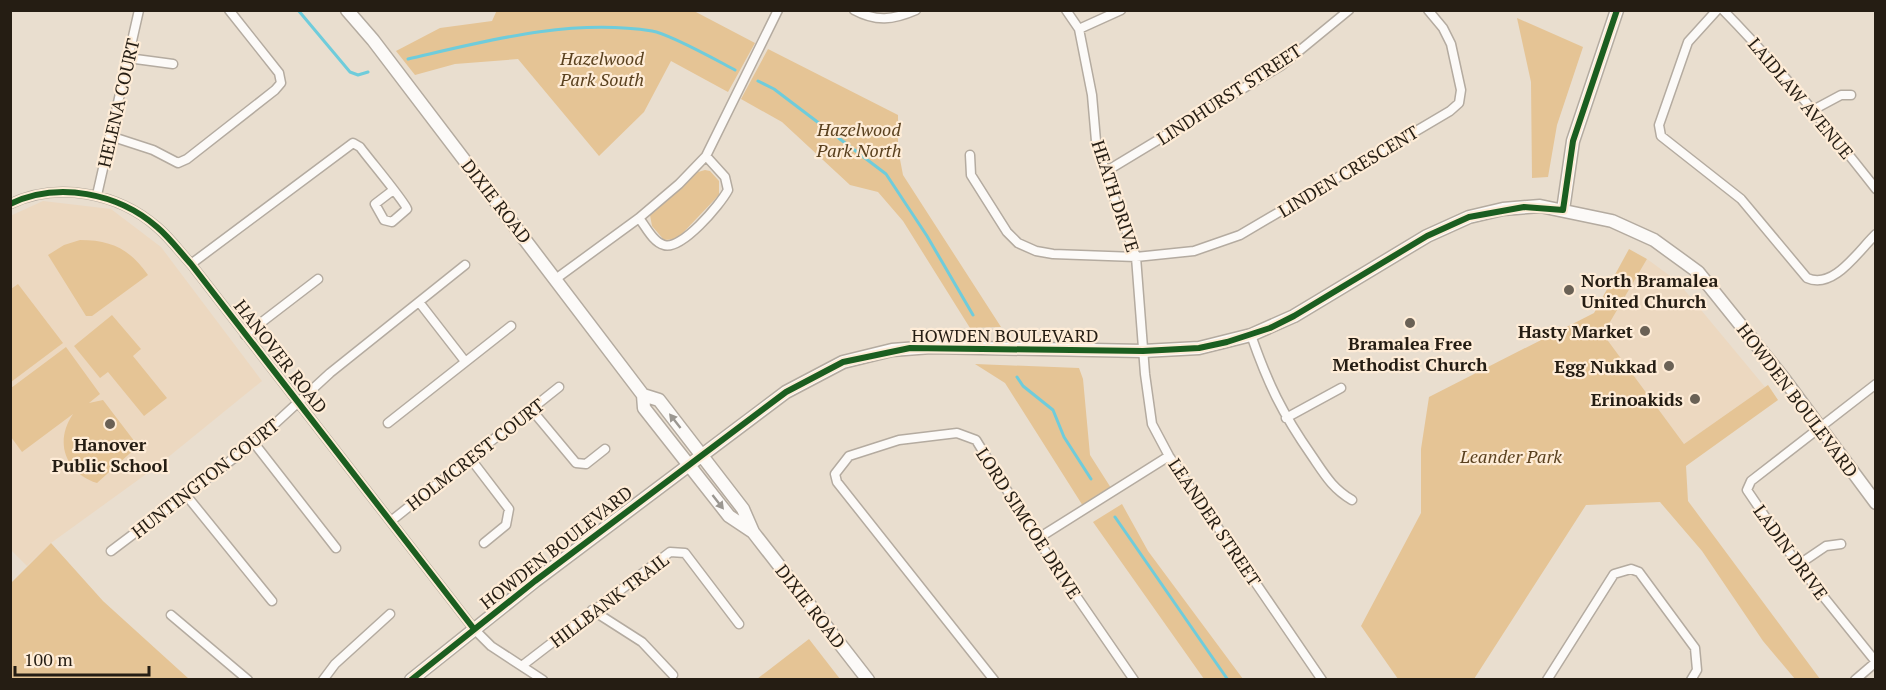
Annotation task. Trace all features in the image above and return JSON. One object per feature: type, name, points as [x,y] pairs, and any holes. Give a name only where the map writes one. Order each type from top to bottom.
[{"type":"street","name":"HELENA COURT","points":[[97,195],[139,10]]},
{"type":"street","points":[[110,136],[153,150],[178,163],[187,159],[275,90],[281,83],[279,73],[229,10]]},
{"type":"street","name":"DIXIE ROAD","points":[[347,10],[373,40],[557,278],[643,395],[644,408],[729,516],[753,532]]},
{"type":"street","points":[[557,278],[639,218],[706,156],[778,10]]},
{"type":"street","points":[[854,10],[879,20],[897,18],[916,10]]},
{"type":"street","name":"HEATH DRIVE","points":[[1066,10],[1079,29],[1092,95],[1096,141],[1136,257],[1143,351]]},
{"type":"street","points":[[1079,29],[1121,10]]},
{"type":"street","name":"LINDHURST STREET","points":[[1106,172],[1282,64],[1349,10]]},
{"type":"street","name":"LINDEN CRESCENT","points":[[970,155],[971,175],[1006,232],[1018,243],[1036,251],[1053,254],[1136,257],[1194,251],[1240,235],[1450,111],[1459,103],[1461,90],[1443,28],[1428,10]]},
{"type":"street","points":[[1563,210],[1573,141],[1617,10]]},
{"type":"street","points":[[1717,10],[1688,42],[1659,125],[1660,136],[1741,200],[1807,278],[1817,282],[1829,280],[1875,234]]},
{"type":"street","name":"LAIDLAW AVENUE","points":[[1723,10],[1754,42],[1813,111],[1875,189]]},
{"type":"street","points":[[128,58],[174,64]]},
{"type":"street","points":[[1813,111],[1841,95],[1851,94]]},
{"type":"street","points":[[191,264],[320,165],[353,144],[360,147],[392,191]]},
{"type":"street","points":[[639,218],[657,242],[666,246],[680,244],[723,200],[728,190],[725,177],[706,156]]},
{"type":"street","name":"HANOVER ROAD","points":[[10,204],[56,192],[97,195],[139,213],[157,227],[191,264],[474,629],[491,646],[543,680]]},
{"type":"street","name":"HOWDEN BOULEVARD","points":[[411,680],[688,464],[802,381],[843,362],[866,355],[931,347],[1143,351],[1199,348],[1251,335],[1294,316],[1427,236],[1461,220],[1486,212],[1524,207],[1563,210],[1631,228],[1654,240],[1698,272],[1756,343],[1875,503]]},
{"type":"street","name":"HUNTINGTON COURT","points":[[111,551],[254,443],[330,373],[465,265]]},
{"type":"street","points":[[246,335],[318,279]]},
{"type":"street","points":[[419,302],[464,360]]},
{"type":"street","points":[[388,423],[464,360],[511,326]]},
{"type":"street","points":[[1251,335],[1268,384],[1286,418],[1336,490],[1352,500]]},
{"type":"street","name":"LEANDER STREET","points":[[1143,351],[1152,424],[1169,456],[1322,680]]},
{"type":"street","points":[[1820,428],[1875,384]]},
{"type":"street","name":"HOLMCREST COURT","points":[[391,520],[559,387]]},
{"type":"street","points":[[1286,418],[1341,388]]},
{"type":"street","name":"DIXIE ROAD","points":[[643,395],[659,400],[743,509],[753,532],[868,680]]},
{"type":"street","points":[[531,409],[576,463],[585,464],[605,450]]},
{"type":"street","name":"LADIN DRIVE","points":[[1820,428],[1747,484],[1747,490],[1798,565],[1875,662]]},
{"type":"street","name":"LORD SIMCOE DRIVE","points":[[994,680],[837,482],[835,474],[849,456],[899,440],[957,433],[976,440],[1036,539],[1134,680]]},
{"type":"street","points":[[254,443],[336,549]]},
{"type":"street","points":[[1036,539],[1169,456]]},
{"type":"street","points":[[470,458],[509,509],[506,525],[484,543]]},
{"type":"street","points":[[186,495],[272,601]]},
{"type":"street","points":[[1798,565],[1826,546],[1841,544]]},
{"type":"street","name":"HILLBANK TRAIL","points":[[523,665],[670,552],[685,553],[739,624]]},
{"type":"street","points":[[1547,680],[1614,574],[1631,569],[1639,572],[1695,648],[1697,670],[1691,680]]},
{"type":"street","points":[[592,610],[642,642],[673,675]]},
{"type":"street","points":[[323,680],[335,664],[390,614]]},
{"type":"street","points":[[171,615],[248,680]]},
{"type":"street","points":[[1855,680],[1875,662]]},
{"type":"shaded area","name":"Hanover Public School","points":[[43,201],[111,209],[161,247],[262,381],[156,467],[51,543],[27,566],[10,549],[10,216]]},
{"type":"shaded area","points":[[1647,259],[1677,281],[1765,387],[1684,444],[1603,334]]},
{"type":"green space","name":"Hazelwood Park South","points":[[497,10],[694,11],[755,43],[728,92],[671,61],[644,112],[599,156],[518,59],[455,64],[415,75],[396,51],[440,28],[492,21]]},
{"type":"green space","points":[[1517,18],[1583,47],[1557,125],[1548,177],[1532,178],[1531,82]]},
{"type":"green space","name":"Hazelwood Park North","points":[[768,49],[898,115],[898,149],[903,175],[1001,327],[970,328],[903,221],[878,192],[850,185],[782,122],[741,99]]},
{"type":"green space","points":[[710,171],[719,181],[719,195],[677,239],[664,240],[652,226],[650,215],[698,172]]},
{"type":"green space","points":[[80,240],[110,244],[127,252],[148,275],[92,316],[86,316],[48,255],[64,245]]},
{"type":"green space","name":"Leander Park","points":[[1629,249],[1647,259],[1603,334],[1684,444],[1768,385],[1778,400],[1686,466],[1688,501],[1820,679],[1795,679],[1763,641],[1702,551],[1660,502],[1586,505],[1474,679],[1398,679],[1361,626],[1421,513],[1421,449],[1429,397],[1594,313]]},
{"type":"green space","points":[[18,284],[63,343],[11,382],[11,289]]},
{"type":"green space","points":[[112,315],[141,349],[133,356],[167,398],[144,416],[108,372],[100,378],[74,346]]},
{"type":"green space","points":[[66,347],[100,394],[89,403],[103,400],[138,446],[97,483],[77,472],[66,455],[64,435],[73,414],[22,452],[11,437],[11,388]]},
{"type":"green space","points":[[975,364],[1079,368],[1083,379],[1090,455],[1111,488],[1083,506],[1005,383]]},
{"type":"green space","points":[[1122,504],[1148,551],[1243,679],[1204,679],[1093,522]]},
{"type":"green space","points":[[51,543],[103,601],[189,679],[11,679],[11,583]]},
{"type":"green space","points":[[809,639],[840,679],[757,679]]},
{"type":"waterway","points":[[298,10],[350,72],[358,75],[368,72]]},
{"type":"waterway","points":[[408,59],[528,33],[590,27],[621,28],[660,33],[735,70]]},
{"type":"waterway","points":[[758,81],[774,89],[886,174],[927,236],[973,315]]},
{"type":"waterway","points":[[1017,377],[1023,386],[1053,410],[1064,437],[1091,479]]},
{"type":"waterway","points":[[1115,517],[1228,680]]},
{"type":"cycle path","points":[[411,680],[535,581],[786,392],[843,362],[910,348],[1143,351],[1199,348],[1227,342],[1270,328],[1427,236],[1469,217],[1524,207],[1563,210],[1573,141],[1617,10]]},
{"type":"cycle path","points":[[10,204],[48,193],[87,194],[124,206],[141,215],[162,231],[191,264],[474,629]]},
{"type":"place","name":"North Bramalea United Church","points":[[1569,290]]},
{"type":"place","name":"Bramalea Free Methodist Church","points":[[1410,323]]},
{"type":"place","name":"Hasty Market","points":[[1645,331]]},
{"type":"place","name":"Egg Nukkad","points":[[1669,366]]},
{"type":"place","name":"Erinoakids","points":[[1695,399]]},
{"type":"place","name":"Hanover Public School","points":[[110,424]]}]
